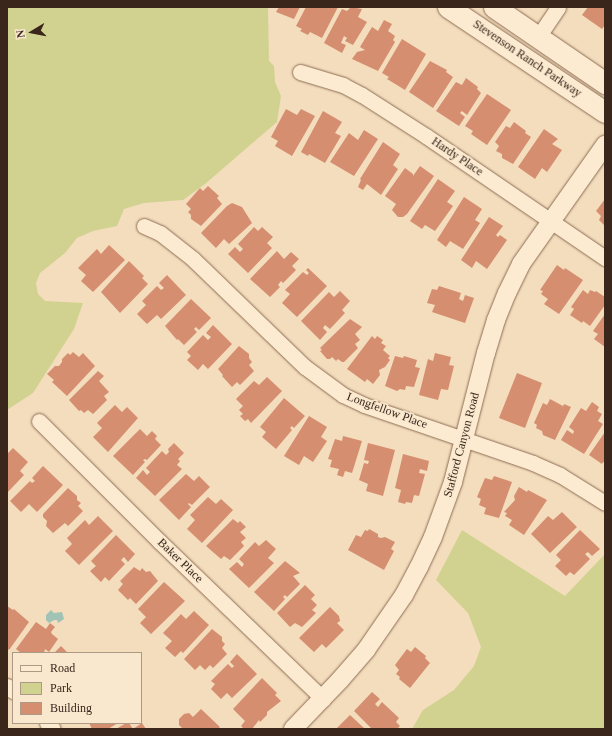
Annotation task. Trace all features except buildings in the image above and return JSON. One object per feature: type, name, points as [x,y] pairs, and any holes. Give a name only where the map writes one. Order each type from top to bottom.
[{"type":"main road","name":"Stevenson Ranch Parkway","points":[[448,7],[605,112]]},
{"type":"main road","name":"Stevenson Ranch Parkway","points":[[494,7],[605,83]]},
{"type":"street","points":[[538,37],[558,7]]},
{"type":"street","name":"Hardy Place","points":[[300,72],[331,80],[362,95],[426,136],[605,258]]},
{"type":"street","name":"Stafford Canyon Road","points":[[293,729],[323,699],[366,650],[408,588],[431,543],[445,509],[496,320],[521,264],[605,145]]},
{"type":"street","name":"Longfellow Place","points":[[144,226],[160,233],[193,259],[305,367],[343,396],[465,439],[560,475],[605,503]]},
{"type":"street","name":"Baker Place","points":[[39,421],[159,541],[323,699]]},
{"type":"green space","points":[[7,7],[268,7],[269,61],[274,66],[275,82],[281,96],[277,122],[205,184],[183,200],[144,203],[124,209],[117,226],[93,231],[77,238],[65,253],[40,273],[36,283],[38,294],[45,301],[83,303],[74,329],[33,393],[7,410]]},
{"type":"green space","points":[[462,530],[565,596],[605,554],[605,729],[412,729],[423,710],[454,690],[474,666],[481,647],[468,613],[436,580]]},
{"type":"shaded area","points":[[51,610],[54,613],[62,612],[64,619],[58,623],[57,620],[54,620],[49,623],[46,620],[46,615]]}]
